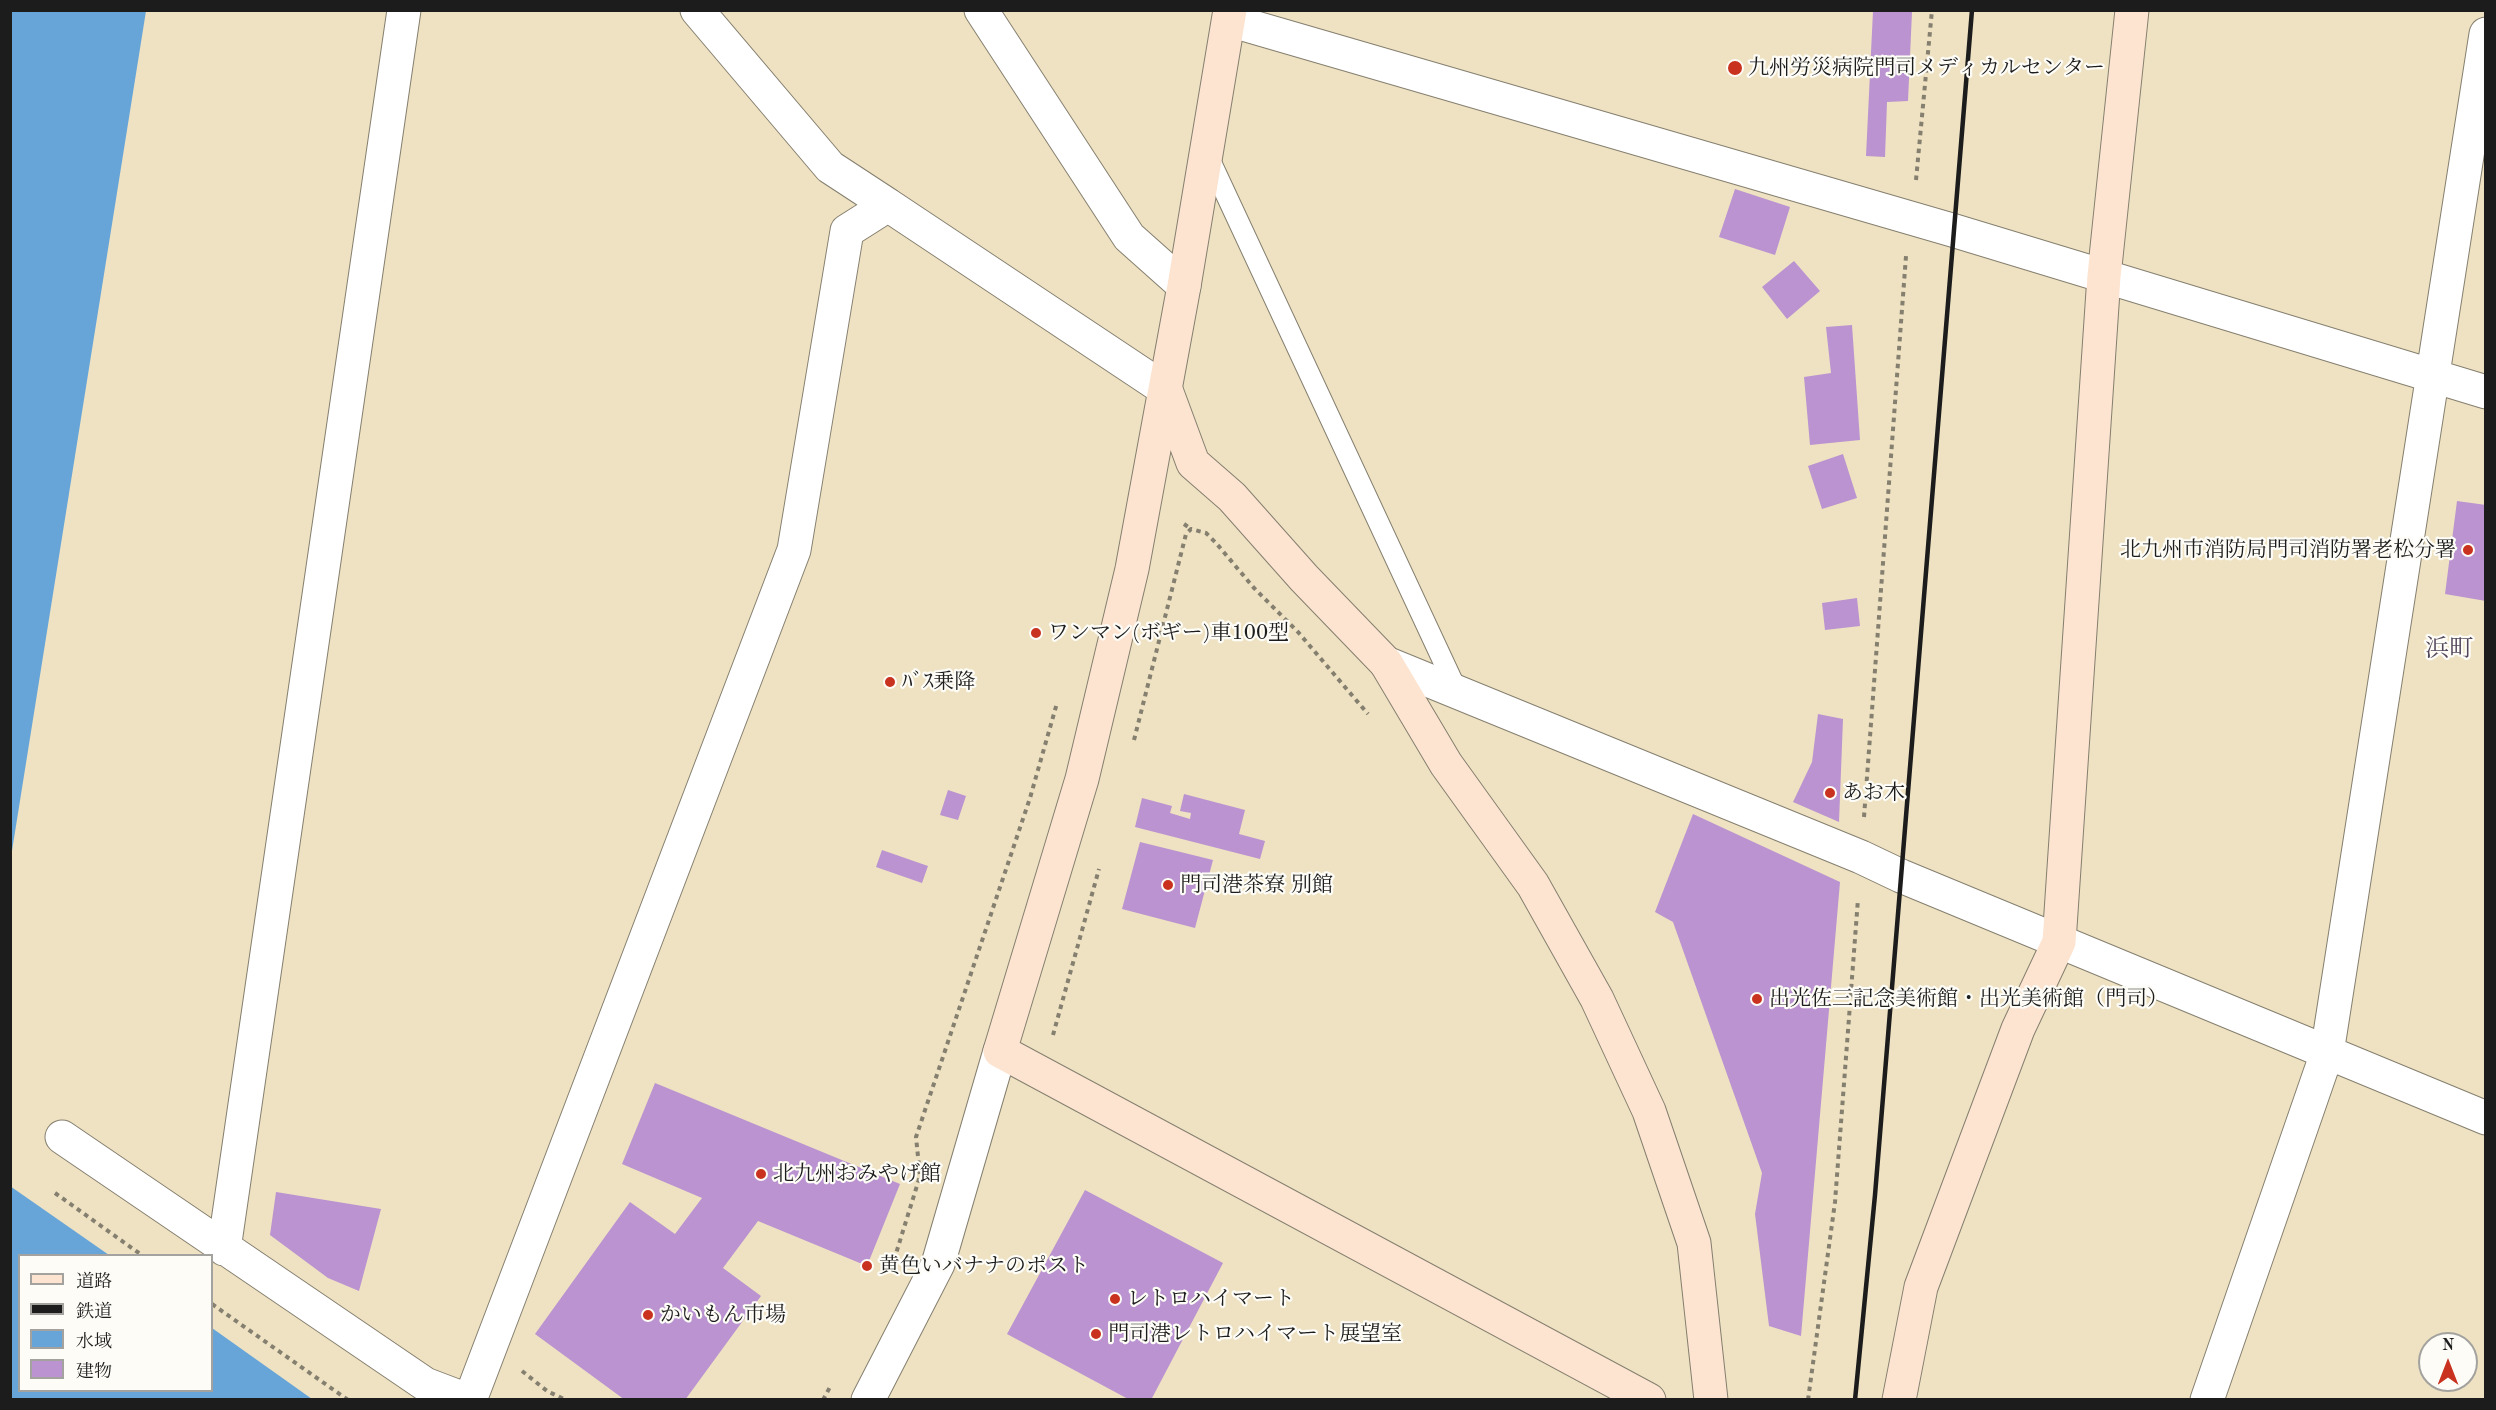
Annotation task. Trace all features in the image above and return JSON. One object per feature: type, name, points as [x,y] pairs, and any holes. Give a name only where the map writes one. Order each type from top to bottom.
[{"type":"street","points":[[224,1249],[404,10]]},
{"type":"street","points":[[697,10],[830,167],[1166,390],[1193,463],[1232,497],[1304,578],[1386,663],[1446,764],[1533,885],[1597,999],[1649,1112],[1694,1243],[1711,1400]]},
{"type":"street","points":[[981,10],[1129,237],[1184,286]]},
{"type":"street","points":[[1899,1400],[1921,1287],[2018,1029],[2059,942],[2104,276],[2132,10]]},
{"type":"street","points":[[868,1400],[938,1264],[1082,779],[1132,569],[1166,390],[1230,15],[2486,392]]},
{"type":"street","points":[[2207,1400],[2327,1053],[2486,34]]},
{"type":"street","points":[[62,1137],[425,1384],[468,1400],[794,550],[847,231],[888,205]]},
{"type":"street","points":[[1386,663],[1861,857],[2059,942],[2486,1118]]},
{"type":"street","points":[[1000,1051],[1649,1400]]},
{"type":"lane","points":[[1207,153],[1458,693]]},
{"type":"path","points":[[1808,1400],[1835,1202],[1909,218],[1915,192],[1932,10]]},
{"type":"path","points":[[1184,524],[1206,533],[1216,543],[1254,588],[1298,632],[1373,720]]},
{"type":"path","points":[[1133,744],[1186,534],[1191,528]]},
{"type":"path","points":[[890,1269],[920,1176],[916,1137],[1030,798],[1059,698]]},
{"type":"path","points":[[1052,1036],[1101,859]]},
{"type":"path","points":[[55,1193],[140,1254]]},
{"type":"path","points":[[213,1305],[348,1400]]},
{"type":"path","points":[[514,1364],[547,1391],[566,1400]]},
{"type":"path","points":[[823,1400],[835,1379]]},
{"type":"water","points":[[10,11],[146,11],[11,857]]},
{"type":"water","points":[[10,1186],[108,1254],[18,1254],[18,1392],[213,1392],[213,1329],[312,1399],[11,1399]]},
{"type":"building","points":[[1873,11],[1912,12],[1908,101],[1887,102],[1885,157],[1866,156]]},
{"type":"building","points":[[1735,189],[1790,207],[1775,255],[1719,237]]},
{"type":"building","points":[[1794,261],[1820,291],[1787,319],[1762,287]]},
{"type":"building","points":[[1852,325],[1860,440],[1810,445],[1804,377],[1831,373],[1826,327]]},
{"type":"building","points":[[1843,454],[1857,498],[1822,509],[1808,466]]},
{"type":"building","name":"北九州市消防局門司消防署老松分署","points":[[2457,501],[2486,505],[2486,601],[2445,594]]},
{"type":"building","points":[[1857,598],[1860,626],[1825,630],[1822,603]]},
{"type":"building","points":[[1818,714],[1843,719],[1839,822],[1793,802],[1812,762]]},
{"type":"building","points":[[948,790],[966,796],[958,820],[940,815]]},
{"type":"building","points":[[1184,794],[1245,810],[1239,834],[1265,841],[1260,859],[1135,827],[1142,798],[1172,806],[1170,813],[1190,819],[1191,813],[1180,811]]},
{"type":"building","points":[[1693,814],[1840,882],[1801,1336],[1769,1326],[1755,1214],[1762,1173],[1673,922],[1655,912]]},
{"type":"building","name":"門司港茶寮 別館","points":[[1140,842],[1213,860],[1195,928],[1122,909]]},
{"type":"building","points":[[882,850],[928,866],[922,883],[876,867]]},
{"type":"building","points":[[655,1083],[900,1184],[867,1266],[758,1221],[723,1268],[761,1296],[685,1400],[625,1400],[535,1334],[630,1202],[675,1234],[702,1198],[622,1164]]},
{"type":"building","name":"レトロハイマート","points":[[1085,1190],[1223,1263],[1151,1400],[1130,1400],[1007,1334]]},
{"type":"building","points":[[276,1192],[381,1209],[359,1291],[328,1278],[270,1235]]},
{"type":"railway","points":[[1855,1400],[1875,1195],[1972,10]]},
{"type":"place","name":"九州労災病院門司メディカルセンター","points":[[1735,68]]},
{"type":"place","name":"北九州市消防局門司消防署老松分署","points":[[2468,550]]},
{"type":"place","name":"ワンマン(ボギー)車100型","points":[[1036,633]]},
{"type":"place","name":"ﾊﾞｽ乗降","points":[[890,682]]},
{"type":"place","name":"あお木","points":[[1830,793]]},
{"type":"place","name":"門司港茶寮 別館","points":[[1168,885]]},
{"type":"place","name":"出光佐三記念美術館・出光美術館（門司）","points":[[1757,999]]},
{"type":"place","name":"北九州おみやげ館","points":[[761,1174]]},
{"type":"place","name":"黄色いバナナのポスト","points":[[867,1266]]},
{"type":"place","name":"レトロハイマート","points":[[1115,1299]]},
{"type":"place","name":"かいもん市場","points":[[648,1315]]},
{"type":"place","name":"門司港レトロハイマート展望室","points":[[1096,1334]]},
{"type":"district","name":"浜町","points":[[2449,650]]}]
